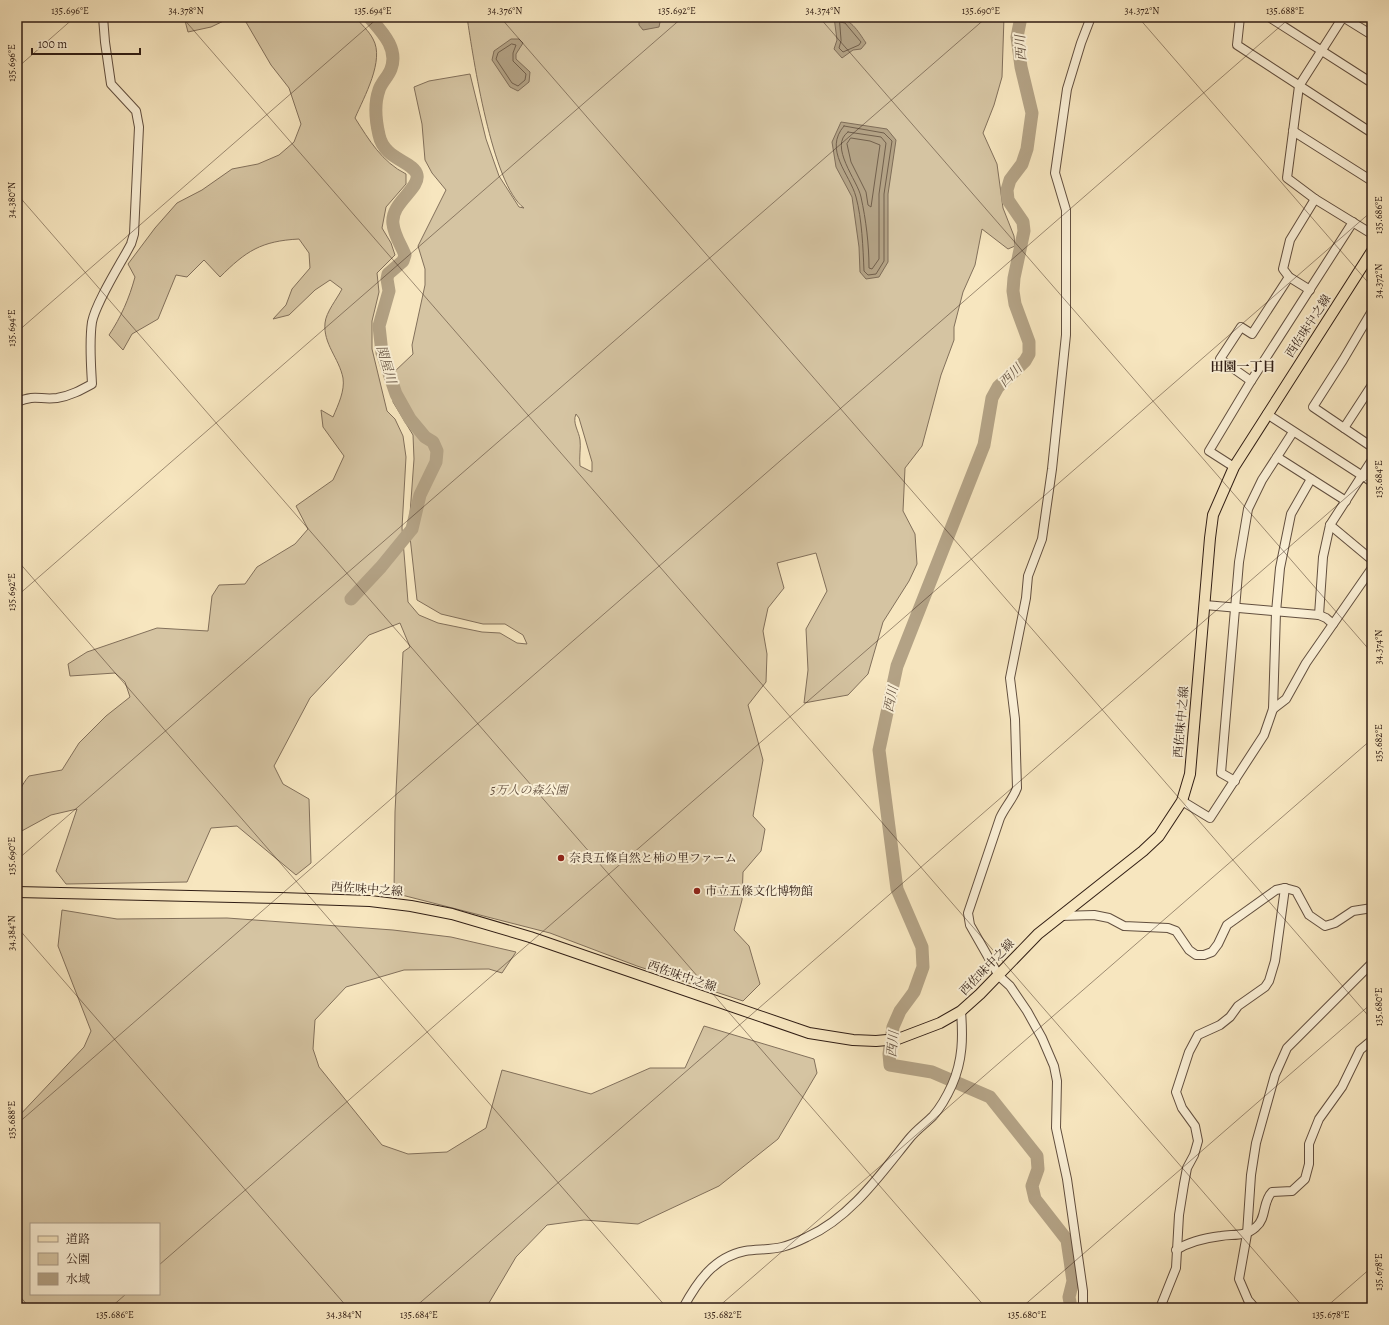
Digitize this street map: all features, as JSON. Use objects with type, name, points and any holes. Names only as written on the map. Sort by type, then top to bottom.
[{"type":"main road","name":"西佐味中之線","points":[[17,892],[370,901],[412,906],[452,914],[550,944],[809,1033],[853,1040],[876,1041],[898,1039],[940,1023],[961,1011],[999,976],[1020,952],[1060,916],[1143,851],[1159,836],[1182,801],[1190,774],[1213,516],[1234,467],[1372,251]]},
{"type":"street","points":[[17,402],[30,396],[56,398],[72,395],[92,384],[90,360],[92,321],[131,244],[134,234],[140,127],[136,111],[111,84],[104,42],[103,17]]},
{"type":"street","points":[[1083,1308],[1083,1291],[1068,1179],[1056,1128],[1057,1081],[1054,1066],[1042,1038],[1027,1011],[1010,986],[999,976],[970,925],[968,913],[1000,818],[1014,797],[1017,788],[1015,719],[1010,678],[1026,598],[1028,576],[1042,539],[1052,469],[1066,335],[1066,210],[1055,173],[1068,89],[1081,42],[1091,17]]},
{"type":"street","points":[[1240,17],[1237,45],[1372,133]]},
{"type":"street","points":[[1269,17],[1372,83]]},
{"type":"street","points":[[1372,35],[1343,17],[1299,86],[1287,178],[1315,199],[1372,234]]},
{"type":"street","points":[[1293,131],[1372,181]]},
{"type":"street","points":[[1310,290],[1289,277],[1283,269],[1290,240],[1315,199]]},
{"type":"street","points":[[1234,467],[1209,451],[1251,381],[1353,222]]},
{"type":"street","points":[[1251,381],[1220,359],[1241,327],[1252,334],[1289,277]]},
{"type":"street","points":[[1372,311],[1344,360],[1313,407],[1372,447]]},
{"type":"street","points":[[1344,428],[1372,385]]},
{"type":"street","points":[[1267,414],[1372,482]]},
{"type":"street","points":[[1235,781],[1221,773],[1239,562],[1248,509],[1262,480],[1294,432]]},
{"type":"street","points":[[1277,457],[1346,501]]},
{"type":"street","points":[[1319,615],[1323,556],[1330,525],[1372,460]]},
{"type":"street","points":[[1182,801],[1210,818],[1264,735],[1273,709],[1276,612],[1280,568],[1291,514],[1311,479]]},
{"type":"street","points":[[1330,525],[1372,560]]},
{"type":"street","points":[[1273,709],[1286,699],[1306,663],[1372,568]]},
{"type":"street","points":[[1205,605],[1319,615],[1326,618],[1333,624]]},
{"type":"street","points":[[1160,1308],[1176,1268],[1179,1215],[1187,1168],[1194,1155],[1198,1141],[1196,1126],[1182,1108],[1176,1092],[1189,1052],[1198,1035],[1220,1025],[1230,1017],[1238,1006],[1264,987],[1269,981],[1275,961],[1285,888]]},
{"type":"street","points":[[1060,916],[1094,915],[1109,918],[1124,926],[1168,928],[1176,931],[1189,950],[1196,955],[1204,955],[1212,952],[1218,944],[1227,925],[1276,890],[1285,888],[1296,891],[1309,915],[1325,926],[1335,923],[1353,911],[1372,908]]},
{"type":"street","points":[[1255,1308],[1248,1300],[1239,1279],[1247,1234],[1251,1175],[1256,1143],[1280,1060],[1287,1048],[1372,963]]},
{"type":"street","points":[[682,1308],[706,1272],[722,1260],[744,1251],[781,1247],[824,1229],[869,1188],[909,1138],[934,1115],[943,1103],[952,1085],[961,1060],[963,1038],[961,1011]]},
{"type":"street","points":[[1176,1250],[1188,1242],[1221,1235],[1247,1234],[1257,1226],[1264,1215],[1265,1203],[1272,1192],[1292,1191],[1305,1179],[1309,1164],[1309,1144],[1319,1119],[1342,1087],[1360,1050],[1372,1040]]},
{"type":"green space","points":[[184,17],[232,17],[211,27],[188,32]]},
{"type":"green space","name":"5万人の森公園","points":[[243,17],[355,17],[373,39],[377,57],[375,68],[368,89],[355,118],[383,157],[397,169],[406,174],[406,184],[386,207],[382,228],[391,243],[395,255],[377,273],[379,292],[372,321],[372,349],[387,411],[395,419],[403,436],[406,457],[402,528],[408,602],[419,615],[438,623],[482,632],[500,633],[517,643],[527,644],[523,635],[505,624],[483,624],[441,614],[417,600],[409,528],[414,459],[413,435],[393,402],[393,373],[413,354],[412,345],[425,285],[425,269],[418,246],[446,190],[432,173],[425,160],[422,124],[414,87],[429,81],[470,74],[486,139],[499,176],[519,207],[524,208],[513,195],[502,174],[493,148],[479,89],[467,17],[1004,17],[1002,77],[994,105],[983,133],[997,164],[1003,208],[1014,236],[1015,246],[1008,249],[982,229],[975,265],[963,292],[954,327],[954,340],[941,375],[922,446],[905,468],[903,511],[915,534],[917,564],[909,581],[883,622],[868,674],[848,695],[804,703],[808,670],[806,629],[827,591],[816,553],[777,563],[784,588],[768,608],[763,631],[767,654],[766,682],[748,705],[763,760],[753,816],[765,829],[761,851],[743,872],[742,900],[734,930],[749,946],[760,984],[743,1001],[637,966],[550,933],[394,893],[395,812],[403,652],[410,647],[400,623],[369,635],[310,698],[274,766],[283,784],[309,799],[311,863],[296,875],[237,826],[211,828],[187,882],[66,884],[56,871],[77,809],[51,815],[18,833],[17,832],[18,796],[20,789],[29,776],[62,770],[79,743],[106,716],[130,697],[125,682],[115,673],[70,676],[68,664],[87,652],[157,628],[208,631],[212,596],[219,585],[245,584],[257,567],[295,544],[308,529],[296,506],[333,480],[344,456],[323,427],[321,410],[333,417],[341,398],[343,388],[341,371],[326,338],[325,331],[327,314],[342,289],[330,280],[315,290],[289,315],[273,319],[286,305],[292,289],[310,268],[309,253],[299,239],[274,242],[255,249],[238,260],[220,277],[204,260],[187,277],[176,275],[158,319],[132,334],[123,350],[109,335],[124,308],[135,277],[128,264],[155,228],[177,203],[202,190],[232,169],[258,164],[279,155],[294,142],[301,124],[289,88],[271,65]],"holes":[[[576,414],[579,418],[592,462],[592,472],[580,466],[580,443],[575,424]]]},
{"type":"green space","points":[[62,910],[117,919],[227,918],[393,930],[451,937],[516,952],[502,973],[489,969],[404,970],[346,987],[315,1020],[313,1049],[319,1067],[382,1145],[408,1154],[447,1152],[486,1128],[502,1070],[591,1094],[650,1068],[685,1068],[704,1026],[814,1059],[817,1073],[778,1139],[719,1186],[638,1224],[584,1220],[547,1225],[516,1257],[486,1308],[17,1308],[17,1118],[84,1047],[91,1031],[58,946]]},
{"type":"water","points":[[639,17],[661,17],[659,27],[643,30],[639,25]]},
{"type":"water","points":[[834,17],[845,19],[857,30],[866,43],[861,49],[853,50],[842,58],[834,49],[837,40]]},
{"type":"water","points":[[511,39],[519,39],[523,43],[516,54],[516,59],[530,72],[529,82],[518,91],[510,87],[492,60],[494,51]]},
{"type":"water","points":[[841,122],[887,129],[896,140],[888,194],[888,262],[879,277],[866,279],[860,272],[859,247],[852,197],[836,167],[832,142]]},
{"type":"waterway","name":"関屋川","points":[[351,599],[381,567],[412,529],[420,495],[436,462],[437,451],[433,442],[425,437],[410,419],[396,394],[382,353],[379,326],[389,291],[387,279],[388,274],[403,261],[405,255],[395,232],[393,216],[400,203],[414,186],[417,180],[417,175],[415,170],[387,150],[379,135],[376,119],[377,95],[391,69],[393,54],[388,40],[369,17]]},
{"type":"waterway","name":"西川","points":[[1021,17],[1017,37],[1021,67],[1032,113],[1027,149],[1022,164],[1010,180],[1007,190],[1008,200],[1023,222],[1024,231],[1014,278],[1013,291],[1015,304],[1029,342],[1029,354],[1025,361],[998,387],[992,398],[984,445],[897,666],[879,750],[897,889],[922,947],[923,967],[914,992],[900,1011],[893,1027],[889,1054],[890,1065],[932,1072],[990,1097],[1037,1156],[1038,1169],[1032,1186],[1035,1199],[1067,1240],[1073,1281],[1069,1297],[1071,1308]]},
{"type":"place","name":"奈良五條自然と柿の里ファーム","points":[[561,858]]},
{"type":"place","name":"市立五條文化博物館","points":[[697,891]]},
{"type":"district","name":"田園一丁目","points":[[1243,366]]}]
